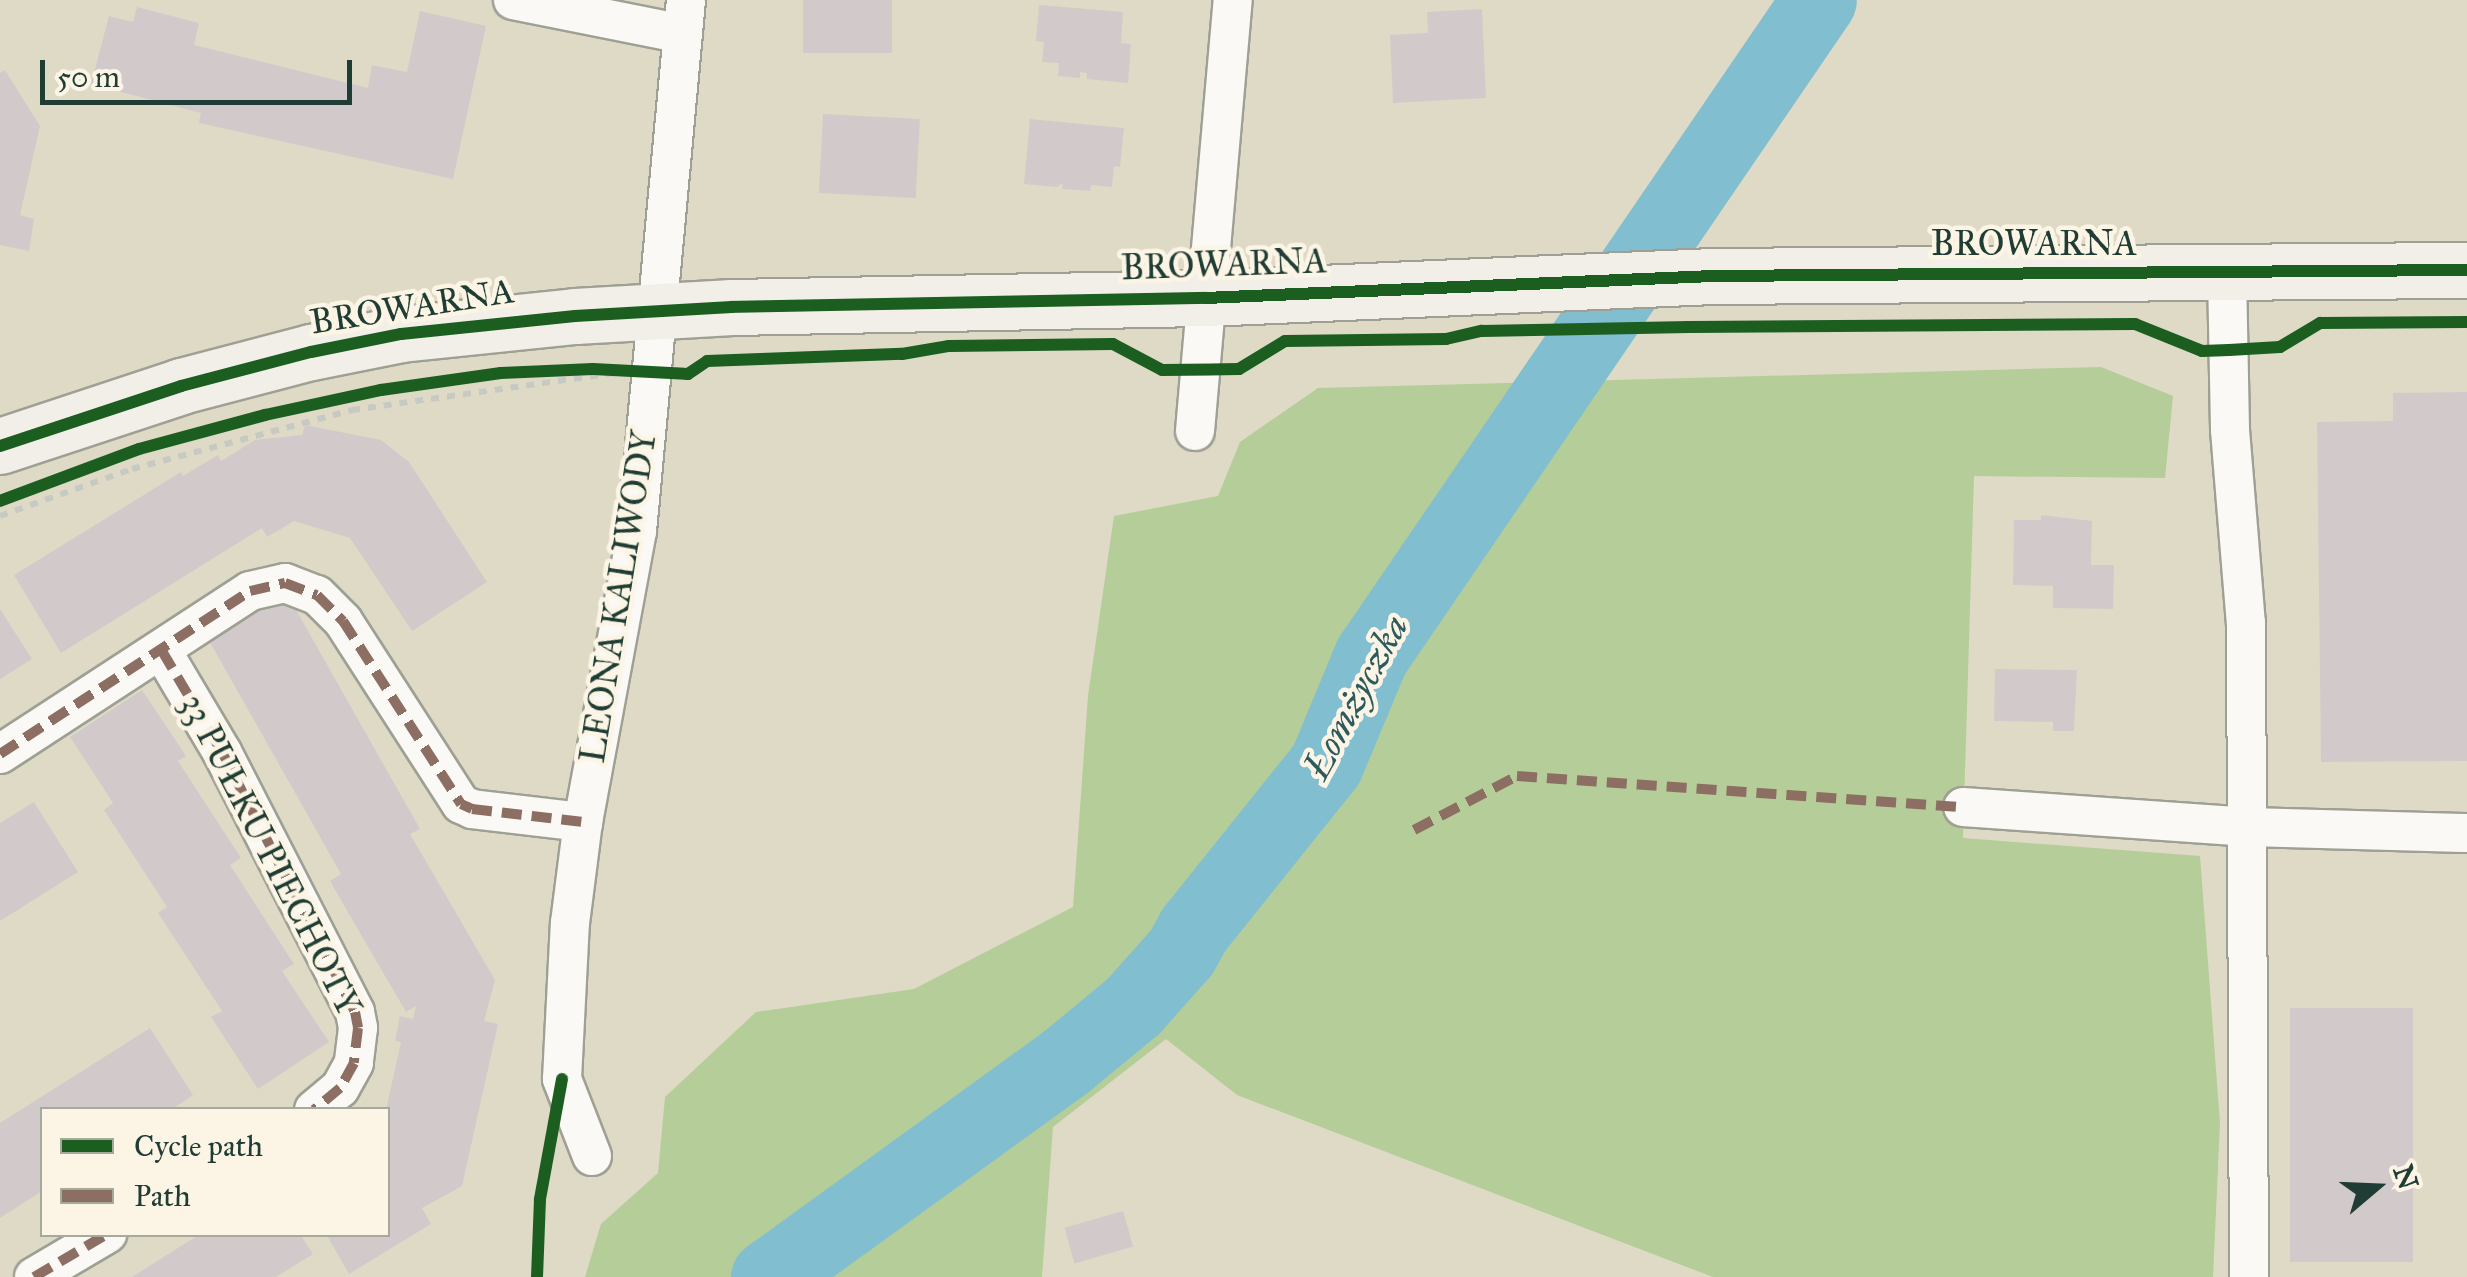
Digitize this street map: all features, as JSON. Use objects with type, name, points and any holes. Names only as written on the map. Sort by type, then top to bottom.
[{"type":"street","points":[[513,0],[684,17]]},
{"type":"street","points":[[1194,432],[1233,0]]},
{"type":"street","name":"LEONA KALIWODY","points":[[592,1156],[562,1079],[570,922],[583,822],[637,531],[684,17]]},
{"type":"street","name":"BROWARNA","points":[[0,446],[180,386],[329,348],[491,322],[660,311],[1205,298],[1712,276],[2467,270]]},
{"type":"street","points":[[2227,273],[2230,430],[2246,623],[2250,827],[2249,1277]]},
{"type":"street","points":[[0,754],[250,591],[285,583],[318,595],[343,621],[461,804],[472,810],[583,822]]},
{"type":"street","name":"33 PUŁKU PIECHOTY","points":[[162,650],[222,752],[355,1012],[358,1028],[354,1063],[340,1088],[318,1107]]},
{"type":"street","points":[[1963,806],[2250,827],[2467,833]]},
{"type":"street","points":[[34,1277],[102,1237]]},
{"type":"path","points":[[500,372],[621,372]]},
{"type":"path","points":[[0,516],[132,468],[352,410],[621,372]]},
{"type":"path","points":[[304,406],[381,390]]},
{"type":"path","points":[[0,501],[106,461]]},
{"type":"green space","points":[[2101,367],[2173,396],[2165,478],[1974,476],[1963,838],[2200,856],[2220,1123],[2213,1277],[1713,1277],[1237,1095],[1166,1039],[1053,1127],[1042,1277],[585,1277],[601,1224],[658,1173],[665,1097],[756,1012],[914,989],[1073,907],[1088,696],[1114,516],[1218,496],[1240,442],[1318,388]]},
{"type":"building","points":[[803,0],[892,0],[892,53],[803,53]]},
{"type":"building","points":[[1039,5],[1123,12],[1121,43],[1131,44],[1128,83],[1087,79],[1087,73],[1080,72],[1080,78],[1058,76],[1059,63],[1042,62],[1044,42],[1036,41]]},
{"type":"building","points":[[137,7],[199,23],[194,45],[368,88],[372,65],[407,72],[420,11],[486,26],[453,179],[199,123],[201,113],[91,84],[109,16],[133,22]]},
{"type":"building","points":[[1482,9],[1486,98],[1393,103],[1390,35],[1428,33],[1427,12]]},
{"type":"building","points":[[5,70],[40,126],[20,215],[34,219],[29,251],[0,245],[0,73]]},
{"type":"building","points":[[823,114],[920,119],[916,198],[819,193]]},
{"type":"building","points":[[1030,119],[1124,128],[1120,167],[1114,166],[1112,187],[1091,185],[1090,191],[1062,189],[1063,183],[1057,187],[1024,184]]},
{"type":"building","points":[[2467,392],[2467,761],[2321,762],[2317,422],[2393,421],[2393,393]]},
{"type":"building","points":[[305,425],[381,440],[409,462],[487,582],[412,631],[350,538],[294,521],[267,537],[262,528],[61,653],[14,575],[181,472],[183,476],[218,455],[221,461],[255,440],[302,435]]},
{"type":"building","points":[[2041,515],[2092,521],[2091,565],[2114,565],[2113,609],[2053,608],[2053,586],[2013,585],[2014,520],[2041,520]]},
{"type":"building","points":[[282,585],[420,829],[410,834],[495,980],[484,1021],[498,1024],[462,1186],[422,1208],[431,1224],[349,1274],[328,1237],[390,1237],[390,1107],[387,1107],[401,1042],[395,1041],[400,1016],[413,1019],[416,1006],[406,1012],[330,881],[341,874],[203,630]]},
{"type":"building","points":[[0,609],[32,659],[0,679]]},
{"type":"building","points":[[1995,669],[2077,670],[2074,731],[2053,731],[2053,722],[1994,721]]},
{"type":"building","points":[[142,690],[186,756],[178,761],[241,858],[230,865],[294,964],[282,971],[329,1042],[258,1089],[211,1017],[222,1011],[158,913],[167,907],[104,810],[113,803],[70,737]]},
{"type":"building","points":[[34,802],[78,872],[0,921],[0,823]]},
{"type":"building","points":[[2290,1008],[2413,1008],[2413,1262],[2290,1262]]},
{"type":"building","points":[[150,1028],[193,1095],[175,1107],[40,1107],[40,1192],[0,1218],[0,1123]]},
{"type":"building","points":[[1123,1211],[1133,1247],[1075,1263],[1064,1228]]},
{"type":"building","points":[[195,1237],[302,1237],[313,1254],[276,1277],[132,1277]]},
{"type":"waterway","name":"Łomżyczka","points":[[768,1277],[1065,1062],[1133,1006],[1181,952],[1193,930],[1326,764],[1371,656],[1819,0]]},
{"type":"marked path","points":[[0,754],[250,591],[285,583],[317,595],[343,621],[461,804],[472,809],[583,822]]},
{"type":"marked path","points":[[162,651],[222,752],[355,1012],[358,1028],[354,1063],[340,1088],[318,1107]]},
{"type":"marked path","points":[[1414,830],[1517,776],[1963,807]]},
{"type":"marked path","points":[[34,1277],[102,1237]]},
{"type":"cycle path","points":[[0,446],[181,386],[311,352],[401,334],[575,316],[732,307],[1205,298],[1712,276],[2467,270]]},
{"type":"cycle path","points":[[0,501],[139,449],[265,415],[381,390],[501,373],[593,369],[688,374],[707,361],[902,354],[949,346],[1113,344],[1162,370],[1239,369],[1285,341],[1446,339],[1482,331],[1689,327],[2135,324],[2202,351],[2280,347],[2320,323],[2467,322]]},
{"type":"cycle path","points":[[537,1277],[540,1199],[562,1079]]}]
